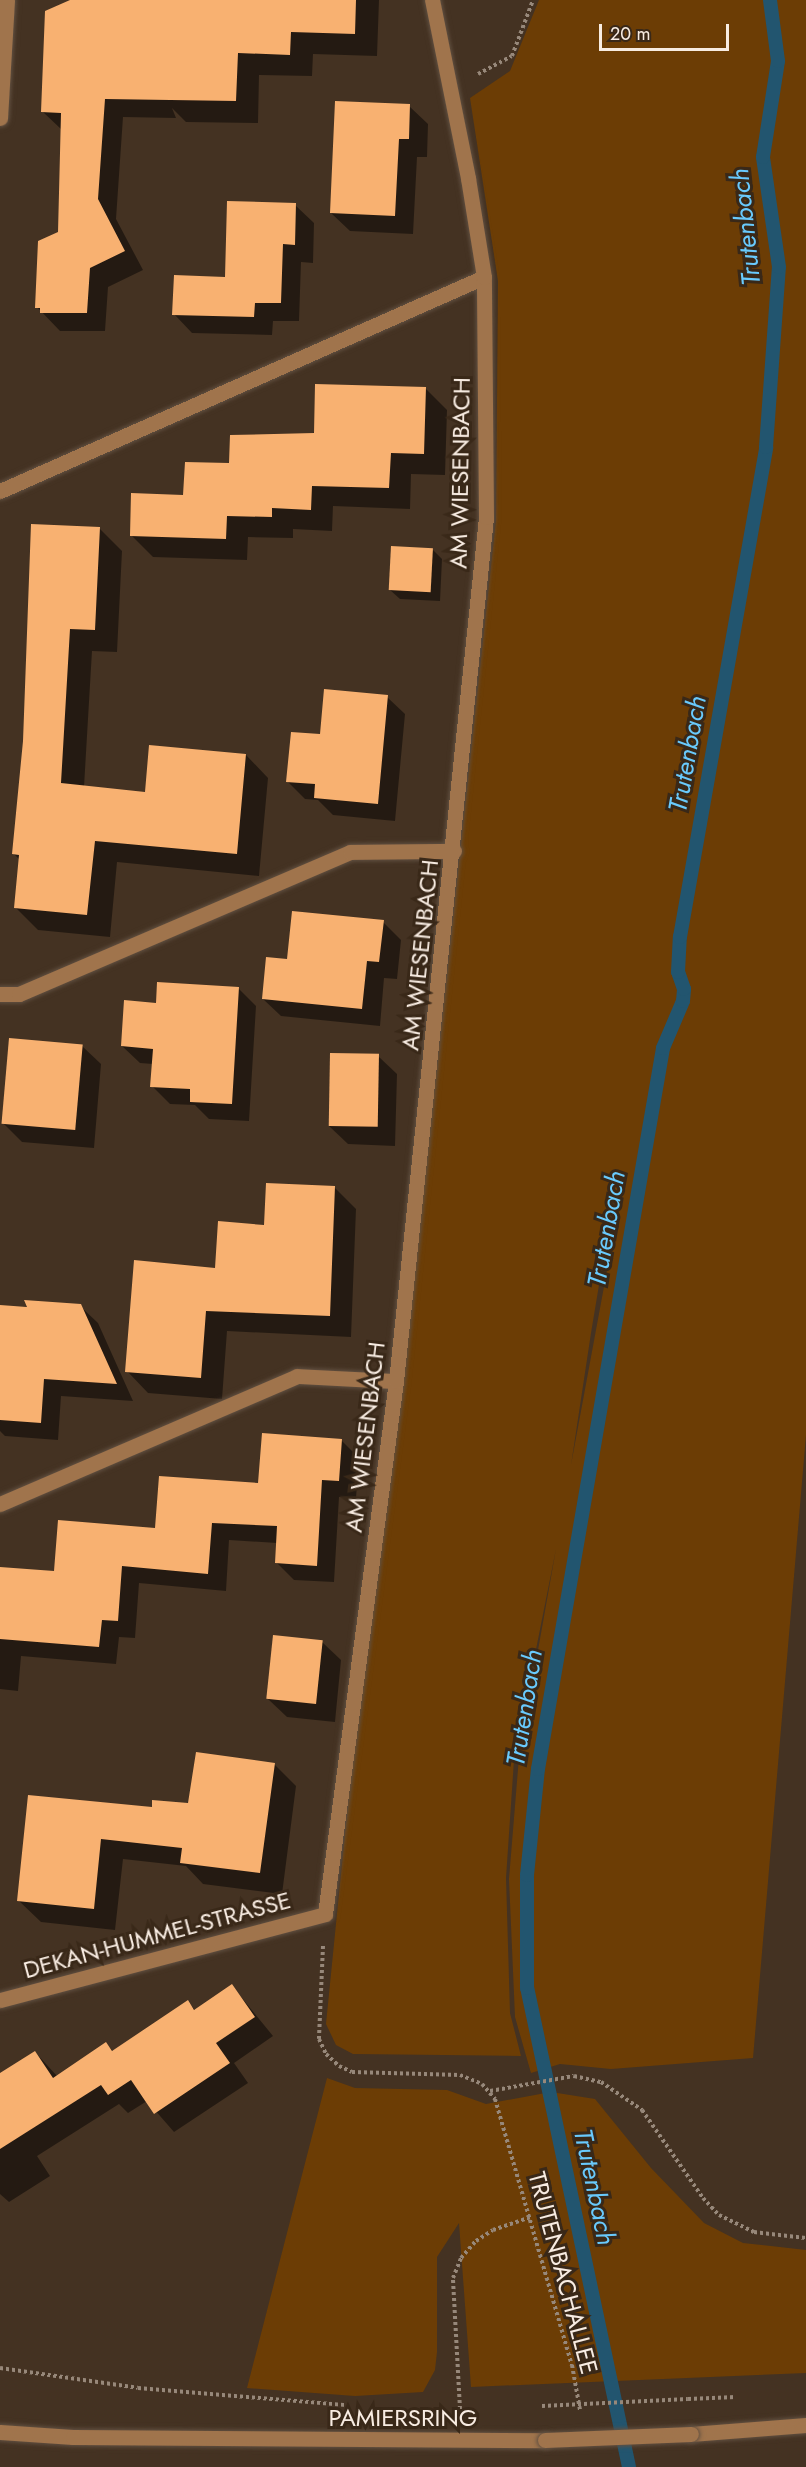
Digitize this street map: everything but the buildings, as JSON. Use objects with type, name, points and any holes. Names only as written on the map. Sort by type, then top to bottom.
[{"type":"street","points":[[0,118],[7,0]]},
{"type":"street","name":"AM WIESENBACH","points":[[325,1914],[396,1381],[454,851],[486,517],[484,277],[451,89],[432,0]]},
{"type":"street","points":[[0,491],[484,277]]},
{"type":"street","points":[[0,994],[19,993],[350,852],[454,851]]},
{"type":"street","points":[[0,1504],[297,1376],[396,1381]]},
{"type":"street","name":"DEKAN-HUMMEL-STRASSE","points":[[0,2000],[325,1914]]},
{"type":"street","name":"PAMIERSRING","points":[[0,2432],[73,2437],[545,2440],[691,2434],[806,2425]]},
{"type":"path","points":[[451,89],[512,56],[533,0]]},
{"type":"path","points":[[325,1914],[317,2021],[326,2054],[352,2072],[460,2075],[490,2091],[560,2077],[589,2078],[629,2098],[653,2124],[703,2198],[719,2215],[754,2232],[806,2238]]},
{"type":"path","name":"TRUTENBACHALLEE","points":[[490,2091],[530,2217],[572,2365],[582,2422]]},
{"type":"path","points":[[460,2409],[453,2278],[461,2258],[476,2241],[493,2230],[530,2217]]},
{"type":"path","points":[[0,2368],[138,2388],[352,2406]]},
{"type":"path","points":[[530,2407],[688,2399]]},
{"type":"path","points":[[449,2409],[471,2409]]},
{"type":"shaded area","points":[[539,0],[806,0],[806,1435],[753,2058],[611,2069],[560,2064],[531,2073],[515,2017],[509,1879],[519,1757],[556,1549],[514,1760],[506,1878],[510,2013],[521,2056],[353,2054],[336,2045],[326,2024],[352,1764],[405,1363],[496,520],[498,281],[470,98],[510,71]],"holes":[[[615,1189],[613,1238],[571,1465]]]},
{"type":"shaded area","points":[[327,2078],[355,2088],[447,2090],[486,2104],[551,2092],[595,2099],[651,2168],[704,2223],[743,2243],[806,2250],[806,2373],[471,2387],[459,2223],[437,2257],[437,2352],[435,2370],[423,2392],[355,2396],[247,2388]]},
{"type":"waterway","name":"Trutenbach","points":[[629,2467],[527,1988],[527,1875],[538,1769],[663,1048],[683,1001],[684,989],[678,972],[680,937],[766,447],[779,267],[763,157],[778,61],[770,0]]}]
